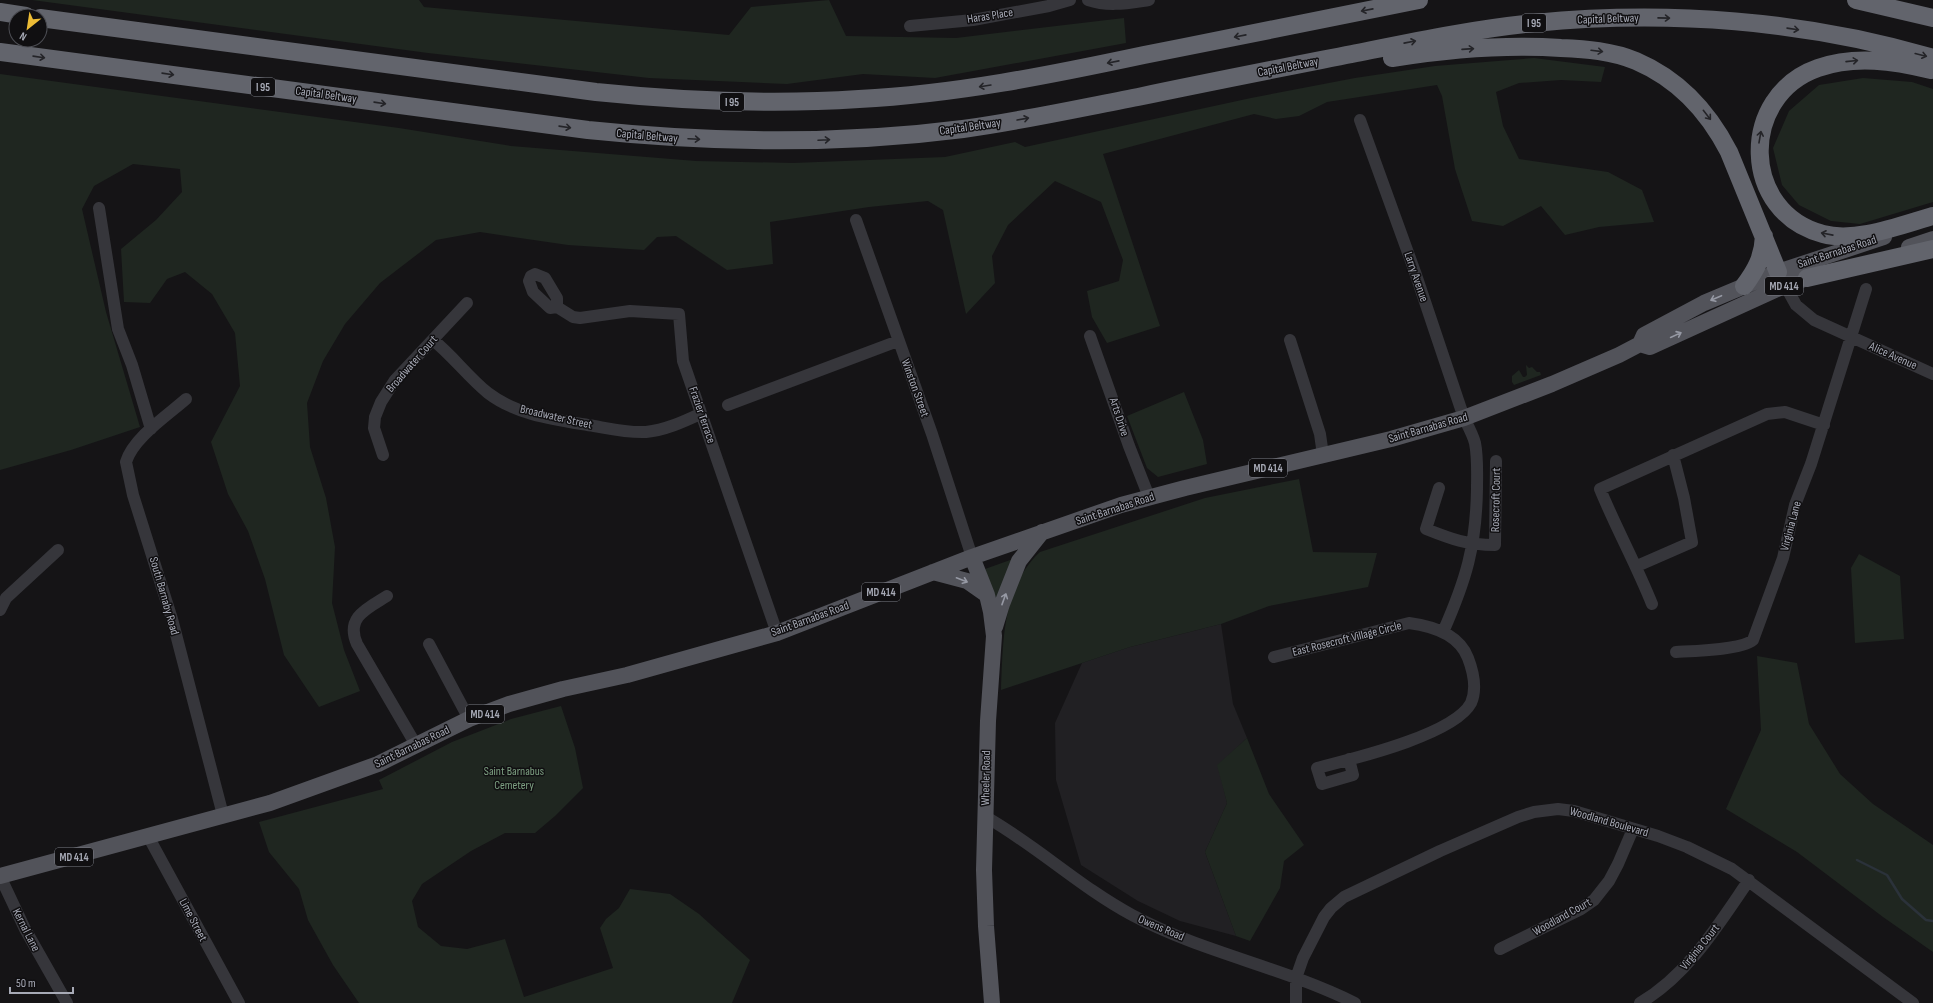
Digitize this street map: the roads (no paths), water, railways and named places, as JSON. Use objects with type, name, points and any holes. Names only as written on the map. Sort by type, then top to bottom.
[{"type":"highway","name":"I 95","points":[[48,19],[596,92],[660,98],[763,102],[860,99],[964,89],[1074,70],[1419,0]]},
{"type":"highway","points":[[1856,0],[1933,18]]},
{"type":"highway","name":"Capital Beltway","points":[[0,52],[588,130],[705,140],[813,141],[913,134],[1018,120],[1436,37],[1533,23],[1634,17],[1684,18],[1759,24],[1840,36],[1933,58]]},
{"type":"highway","points":[[1138,97],[1449,50],[1512,46],[1578,48],[1604,52],[1636,61],[1670,80],[1701,107],[1713,122],[1730,152],[1781,279]]},
{"type":"highway","points":[[1933,70],[1891,62],[1873,61],[1854,61],[1818,68],[1802,75],[1788,85],[1777,96],[1762,127],[1759,144],[1763,178],[1770,193],[1780,208],[1793,219],[1823,234],[1852,236],[1933,216]]},
{"type":"highway","points":[[1744,286],[1754,274],[1761,257],[1764,235]]},
{"type":"highway","points":[[1807,278],[1933,249]]},
{"type":"main road","name":"Saint Barnabas Road","points":[[0,876],[223,815],[270,804],[328,784],[378,764],[469,719],[510,704],[563,689],[627,675],[777,633],[817,619],[972,557],[1042,532],[1149,497],[1391,439],[1464,418],[1552,384],[1619,355],[1640,344],[1650,346],[1781,279],[1807,261],[1933,222]]},
{"type":"main road","name":"Saint Barnabas Road","points":[[1640,344],[1644,334],[1698,306],[1744,286],[1781,279],[1807,278],[1933,240]]},
{"type":"main road","points":[[994,636],[1002,604],[1019,561],[1042,532]]},
{"type":"main road","name":"Wheeler Road","points":[[972,557],[992,612],[994,636],[988,721],[984,870],[986,926],[992,1003]]},
{"type":"main road","points":[[933,572],[967,581],[987,595]]},
{"type":"street","name":"Haras Place","points":[[910,26],[973,20],[1049,6],[1070,0]]},
{"type":"street","points":[[1088,0],[1103,4],[1115,5],[1149,0]]},
{"type":"street","name":"Larry Avenue","points":[[1360,120],[1415,272],[1475,447],[1477,467],[1473,545],[1462,586],[1443,632]]},
{"type":"street","points":[[99,208],[118,329],[132,365],[151,429]]},
{"type":"street","name":"Winston Street","points":[[856,220],[930,430],[972,557]]},
{"type":"street","points":[[1781,279],[1796,305],[1805,313],[1852,338]]},
{"type":"street","name":"Virginia Lane","points":[[1676,652],[1717,649],[1742,644],[1753,640],[1783,558],[1795,505],[1824,426],[1866,289]]},
{"type":"street","name":"Broadwater Court","points":[[383,455],[374,428],[375,418],[381,402],[395,380],[467,303]]},
{"type":"street","name":"Frazier Terrace","points":[[557,307],[569,315],[580,318],[630,311],[679,314],[683,361],[700,414],[777,633]]},
{"type":"street","name":"Arts Drive","points":[[1090,336],[1129,446],[1149,497]]},
{"type":"street","name":"Alice Avenue","points":[[1852,338],[1933,374]]},
{"type":"street","name":"Broadwater Street","points":[[433,340],[488,393],[511,407],[525,412],[559,420],[634,432],[664,429],[700,414]]},
{"type":"street","points":[[1290,340],[1320,434],[1323,455]]},
{"type":"street","points":[[728,405],[898,341]]},
{"type":"street","name":"South Barnaby Road","points":[[186,399],[151,429],[131,452],[126,460],[126,467],[172,619],[223,815]]},
{"type":"street","points":[[1652,604],[1637,566],[1617,529],[1600,489],[1767,414],[1785,412],[1824,426]]},
{"type":"street","points":[[1637,566],[1692,542],[1684,498],[1673,456]]},
{"type":"street","name":"Rosecroft Court","points":[[1439,488],[1426,529],[1453,540],[1473,545],[1495,545],[1496,461]]},
{"type":"street","points":[[0,610],[3,598],[58,550]]},
{"type":"street","points":[[387,596],[359,615],[352,632],[357,644],[416,745]]},
{"type":"street","name":"East Rosecroft Village Circle","points":[[1274,657],[1409,623],[1429,627],[1443,632],[1458,642],[1469,660],[1474,685],[1472,701],[1467,708],[1447,724],[1374,753],[1317,768]]},
{"type":"street","points":[[430,644],[469,719]]},
{"type":"street","name":"Woodland Boulevard","points":[[1296,1003],[1296,978],[1303,958],[1324,917],[1336,904],[1361,888],[1518,817],[1558,809],[1574,811],[1688,847],[1732,869],[1749,880],[1913,1003]]},
{"type":"street","name":"Owens Road","points":[[986,817],[1024,840],[1100,896],[1132,915],[1168,932],[1296,978],[1355,1003]]},
{"type":"street","name":"Woodland Court","points":[[1500,949],[1581,909],[1594,900],[1615,870],[1633,829]]},
{"type":"street","name":"Lime Street","points":[[148,836],[239,1003]]},
{"type":"street","name":"Kernal Lane","points":[[0,876],[25,929],[67,1003]]},
{"type":"street","name":"Virginia Court","points":[[1640,1003],[1670,982],[1685,967],[1749,880]]},
{"type":"waterway","points":[[1857,860],[1887,875],[1902,899],[1926,920],[1933,921]]},
{"type":"park label","name":"Saint Barnabus Cemetery","points":[[514,778]]}]
